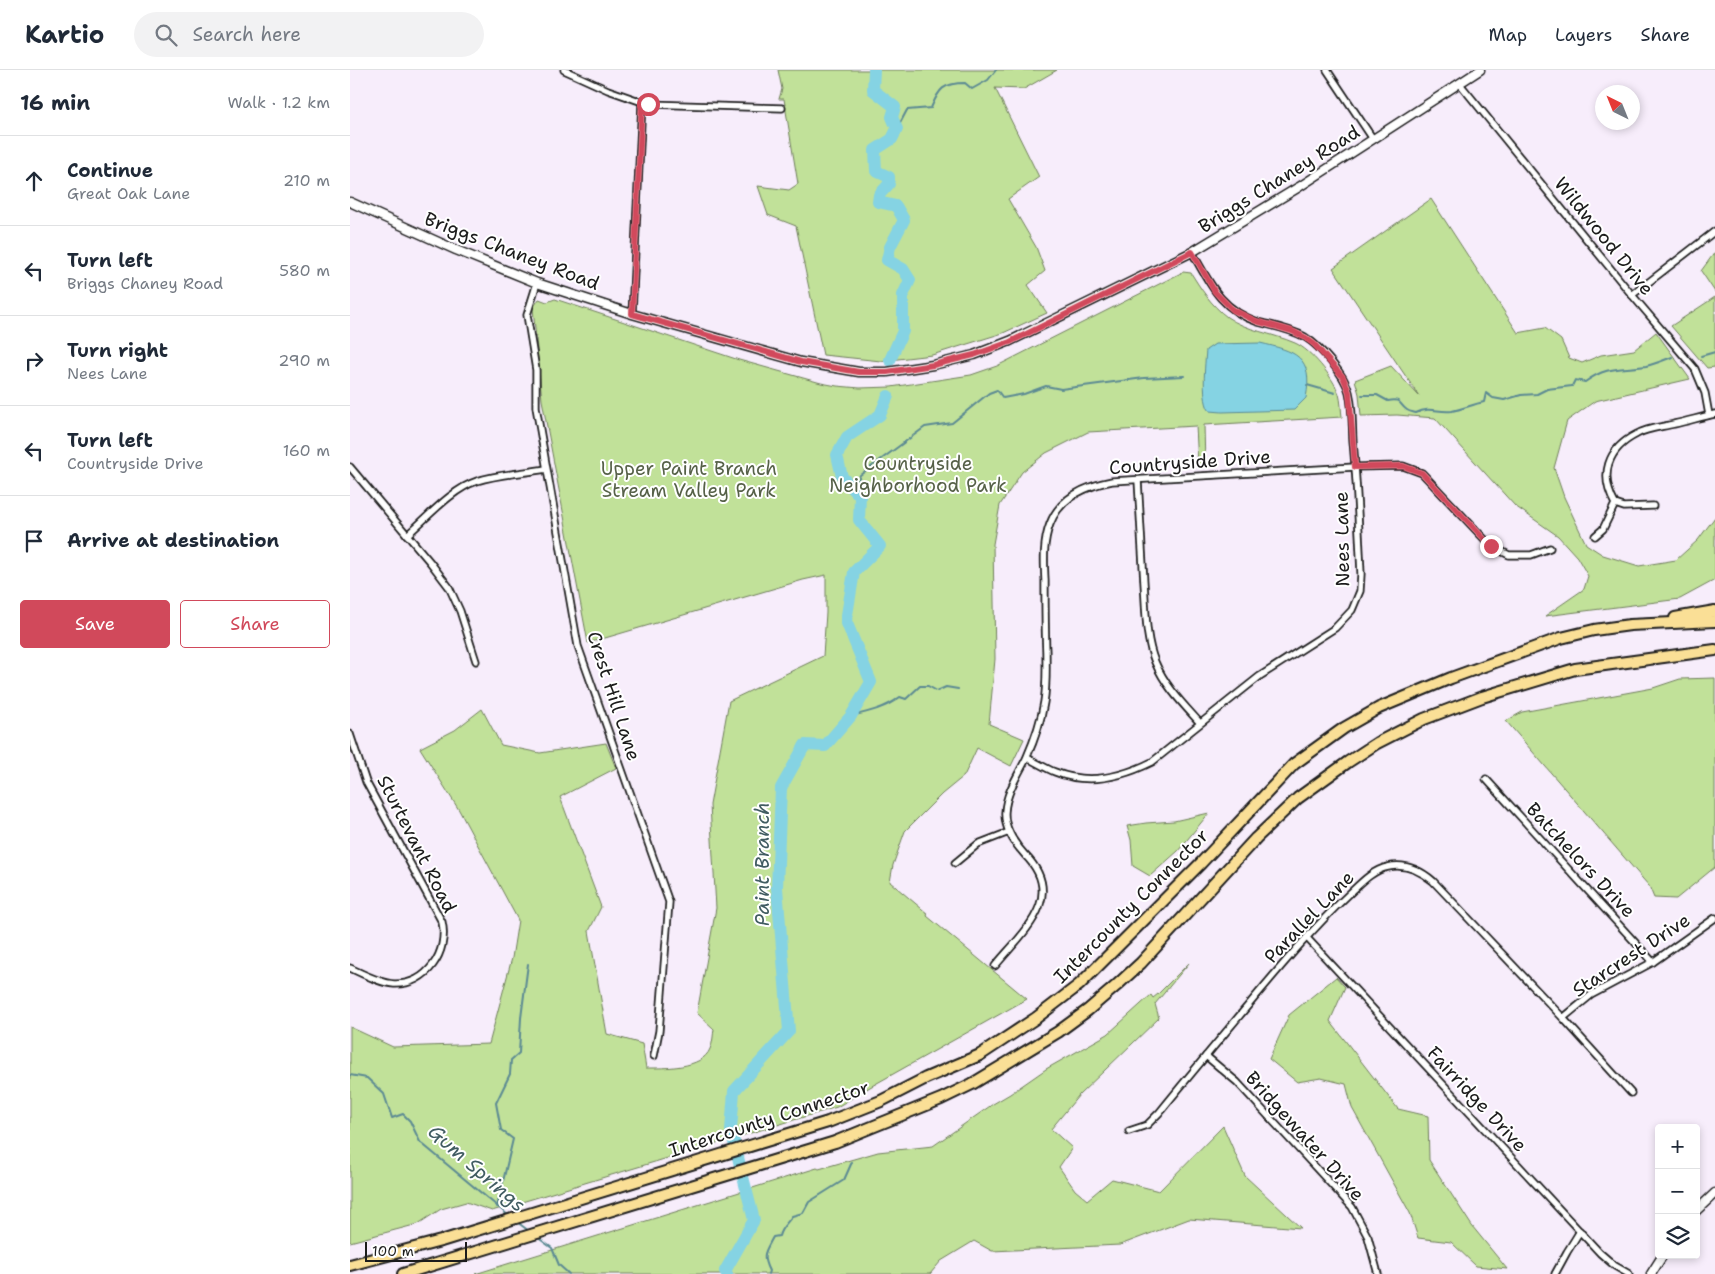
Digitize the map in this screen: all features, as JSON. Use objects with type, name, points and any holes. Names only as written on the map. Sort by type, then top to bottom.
[{"type":"highway","points":[[1630,625],[1715,611]]},
{"type":"highway","name":"Intercounty Connector","points":[[350,1265],[440,1241],[828,1122],[881,1101],[926,1078],[980,1055],[1036,1018],[1072,991],[1201,863],[1294,764],[1344,728],[1379,708],[1450,678],[1561,638],[1594,630],[1630,625],[1715,621]]},
{"type":"highway","name":"Intercounty Connector","points":[[403,1274],[835,1142],[941,1099],[972,1084],[1058,1032],[1109,992],[1141,963],[1256,838],[1298,798],[1348,762],[1390,736],[1424,718],[1482,697],[1575,669],[1715,650]]},
{"type":"main road","name":"Briggs Chaney Road","points":[[350,202],[456,250],[537,283],[632,314],[801,362],[859,372],[887,372],[950,361],[974,355],[1010,342],[1192,252],[1298,187],[1480,70]]},
{"type":"main road","points":[[1700,1207],[1714,1195]]},
{"type":"main road","points":[[1651,1274],[1661,1259]]},
{"type":"street","points":[[564,70],[608,90],[648,104],[782,108]]},
{"type":"street","points":[[1327,70],[1372,139]]},
{"type":"street","name":"Wildwood Drive","points":[[1460,84],[1632,295],[1695,369],[1712,415]]},
{"type":"street","points":[[632,314],[642,102]]},
{"type":"street","points":[[1632,295],[1715,231]]},
{"type":"street","name":"Nees Lane","points":[[1026,758],[1056,772],[1092,779],[1115,777],[1135,771],[1152,762],[1260,676],[1335,628],[1352,610],[1360,591],[1361,574],[1355,467],[1349,392],[1343,377],[1314,344],[1304,337],[1292,331],[1256,321],[1233,310],[1215,292],[1192,252]]},
{"type":"street","name":"Crest Hill Lane","points":[[537,283],[527,315],[536,370],[536,407],[578,646],[669,902],[659,1031],[654,1056]]},
{"type":"street","points":[[1653,506],[1624,507],[1614,504],[1606,481],[1608,465],[1614,452],[1622,443],[1638,433],[1712,415]]},
{"type":"street","name":"Countryside Drive","points":[[995,966],[1034,918],[1042,895],[1043,883],[1040,874],[1034,864],[1017,846],[1009,832],[1005,810],[1010,792],[1038,730],[1044,701],[1046,674],[1044,545],[1050,523],[1060,507],[1074,494],[1091,485],[1112,481],[1403,466],[1422,473],[1491,546],[1509,555],[1531,555],[1550,548]]},
{"type":"street","points":[[350,467],[449,587],[460,611],[476,661]]},
{"type":"street","points":[[407,535],[466,486],[488,478],[546,469]]},
{"type":"street","points":[[1138,480],[1149,643],[1155,662],[1164,680],[1200,724]]},
{"type":"street","points":[[1595,536],[1602,529],[1614,504]]},
{"type":"street","name":"Sturtevant Road","points":[[350,734],[366,782],[442,922],[444,932],[440,956],[432,968],[416,979],[406,983],[394,984],[350,968]]},
{"type":"street","name":"Batchelors Drive","points":[[1486,778],[1654,962]]},
{"type":"street","points":[[955,863],[978,844],[1009,832]]},
{"type":"street","name":"Parallel Lane","points":[[1129,1131],[1147,1125],[1286,960],[1328,914],[1369,876],[1387,867],[1411,867],[1423,873],[1432,881],[1563,1018],[1630,1093]]},
{"type":"street","name":"Starcrest Drive","points":[[1563,1018],[1591,995],[1654,962],[1715,918]]},
{"type":"street","name":"Fairridge Drive","points":[[1307,938],[1580,1232],[1615,1266],[1630,1274]]},
{"type":"street","name":"Bridgewater Drive","points":[[1206,1056],[1237,1082],[1352,1207],[1368,1238],[1378,1274]]},
{"type":"street","points":[[1555,1274],[1580,1232]]},
{"type":"green space","points":[[778,70],[1057,70],[1024,89],[995,88],[1039,177],[1008,199],[1036,247],[1045,271],[1028,285],[1047,313],[1003,333],[932,355],[881,361],[823,355],[796,226],[768,215],[758,186],[789,190],[798,184],[784,99],[779,99],[782,89]]},
{"type":"green space","points":[[1431,199],[1518,333],[1545,328],[1561,340],[1569,358],[1582,363],[1601,355],[1634,350],[1656,332],[1690,379],[1595,401],[1567,421],[1554,468],[1564,497],[1586,544],[1603,555],[1639,566],[1676,560],[1698,540],[1715,517],[1715,580],[1680,599],[1545,616],[1584,589],[1588,576],[1577,557],[1558,536],[1515,506],[1435,418],[1397,415],[1361,416],[1359,394],[1355,380],[1391,366],[1419,396],[1333,268]]},
{"type":"green space","points":[[1715,252],[1715,292],[1701,271]]},
{"type":"green space","points":[[1183,272],[1191,273],[1211,302],[1227,317],[1243,326],[1295,343],[1308,352],[1321,365],[1336,387],[1340,397],[1342,417],[1204,425],[1205,466],[1198,466],[1196,426],[1088,432],[1046,453],[1022,472],[1000,505],[993,544],[995,659],[989,724],[1024,739],[1011,766],[977,748],[964,776],[942,794],[905,831],[893,865],[890,882],[928,914],[927,916],[1027,999],[837,1107],[492,1211],[466,1202],[441,1209],[418,1224],[350,1242],[350,1027],[393,1047],[489,1044],[512,958],[518,920],[459,810],[420,748],[455,730],[482,709],[501,745],[540,753],[606,743],[616,768],[560,797],[601,907],[589,931],[607,1034],[642,1044],[646,1068],[691,1064],[706,1056],[713,1039],[714,1029],[697,1013],[716,908],[710,805],[729,701],[823,656],[826,575],[803,580],[588,643],[542,400],[533,308],[539,299],[547,302],[555,299],[739,360],[821,383],[860,388],[891,387],[971,375],[997,366]]},
{"type":"green space","points":[[1715,297],[1715,367],[1707,368],[1671,326]]},
{"type":"green space","points":[[1715,678],[1715,867],[1676,899],[1654,898],[1649,886],[1506,721],[1522,712],[1653,688],[1680,679]]},
{"type":"green space","points":[[1209,813],[1178,851],[1150,876],[1133,866],[1131,840],[1127,826],[1174,821]]},
{"type":"green space","points":[[1189,963],[1155,1004],[1159,1018],[1079,1095],[1051,1129],[1072,1148],[1059,1167],[1075,1190],[1087,1200],[1112,1179],[1159,1191],[1223,1126],[1245,1176],[1301,1228],[1189,1219],[1120,1245],[992,1251],[974,1241],[941,1261],[930,1274],[475,1274],[817,1168],[878,1152],[933,1146],[1046,1069],[1108,1034],[1151,995],[1153,998],[1158,994]]},
{"type":"green space","points":[[1336,977],[1345,987],[1330,1021],[1398,1109],[1428,1116],[1429,1160],[1472,1226],[1507,1269],[1476,1266],[1451,1242],[1418,1238],[1410,1213],[1352,1108],[1346,1084],[1321,1078],[1297,1082],[1269,1059],[1289,1015]]},
{"type":"water","points":[[1260,343],[1283,349],[1299,358],[1304,364],[1307,373],[1306,398],[1294,410],[1210,411],[1205,400],[1204,373],[1206,350],[1215,344]]},
{"type":"waterway","name":"Paint Branch","points":[[874,70],[873,90],[895,107],[892,117],[897,129],[892,139],[875,150],[876,171],[889,177],[889,184],[879,195],[878,202],[896,206],[904,220],[890,247],[887,260],[903,269],[910,280],[903,295],[903,331],[890,360]]},
{"type":"waterway","points":[[897,129],[907,110],[931,108],[943,88],[952,84],[965,83],[972,89],[988,80],[996,70]]},
{"type":"waterway","points":[[1701,356],[1715,352]]},
{"type":"waterway","points":[[1362,395],[1377,395],[1388,401],[1398,401],[1410,412],[1416,413],[1426,410],[1452,411],[1484,402],[1486,393],[1493,398],[1504,400],[1521,395],[1537,394],[1547,389],[1572,386],[1575,380],[1585,382],[1601,373],[1614,369],[1646,366],[1672,357]]},
{"type":"waterway","points":[[854,490],[860,475],[925,427],[952,423],[989,393],[997,390],[1003,398],[1024,394],[1046,386],[1061,389],[1144,378],[1184,376]]},
{"type":"waterway","points":[[1307,385],[1335,393]]},
{"type":"waterway","name":"Paint Branch","points":[[727,1274],[725,1271],[754,1220],[731,1130],[734,1091],[789,1031],[777,888],[781,788],[805,745],[825,746],[851,716],[871,682],[846,621],[854,572],[880,546],[859,520],[860,496],[842,477],[837,455],[847,437],[880,415],[888,396]]},
{"type":"waterway","points":[[851,716],[883,707],[900,697],[906,699],[920,686],[928,686],[937,691],[946,687],[958,689]]},
{"type":"waterway","points":[[497,1207],[513,1139],[501,1130],[496,1103],[510,1074],[511,1060],[519,1053],[521,1018],[528,964]]},
{"type":"waterway","name":"Gum Springs","points":[[350,1075],[367,1078],[384,1094],[392,1118],[403,1114],[410,1121],[420,1142],[509,1216]]},
{"type":"waterway","points":[[768,1274],[765,1254],[773,1237],[779,1236],[792,1216],[803,1213],[809,1202],[844,1180],[852,1162]]},
{"type":"waterway","name":"Gum Springs","points":[[517,1222],[529,1231]]},
{"type":"waterway","name":"Gum Springs","points":[[537,1237],[552,1248],[559,1265],[569,1274]]},
{"type":"route","points":[[648,104],[642,102],[632,314],[801,362],[859,372],[887,372],[933,365],[974,355],[1010,342],[1192,252],[1215,292],[1233,310],[1256,321],[1292,331],[1304,337],[1314,344],[1343,377],[1349,392],[1355,467],[1403,466],[1422,473],[1491,546]]},
{"type":"park label","name":"Countryside Neighborhood Park","points":[[918,474]]},
{"type":"park label","name":"Upper Paint Branch Stream Valley Park","points":[[689,479]]}]
